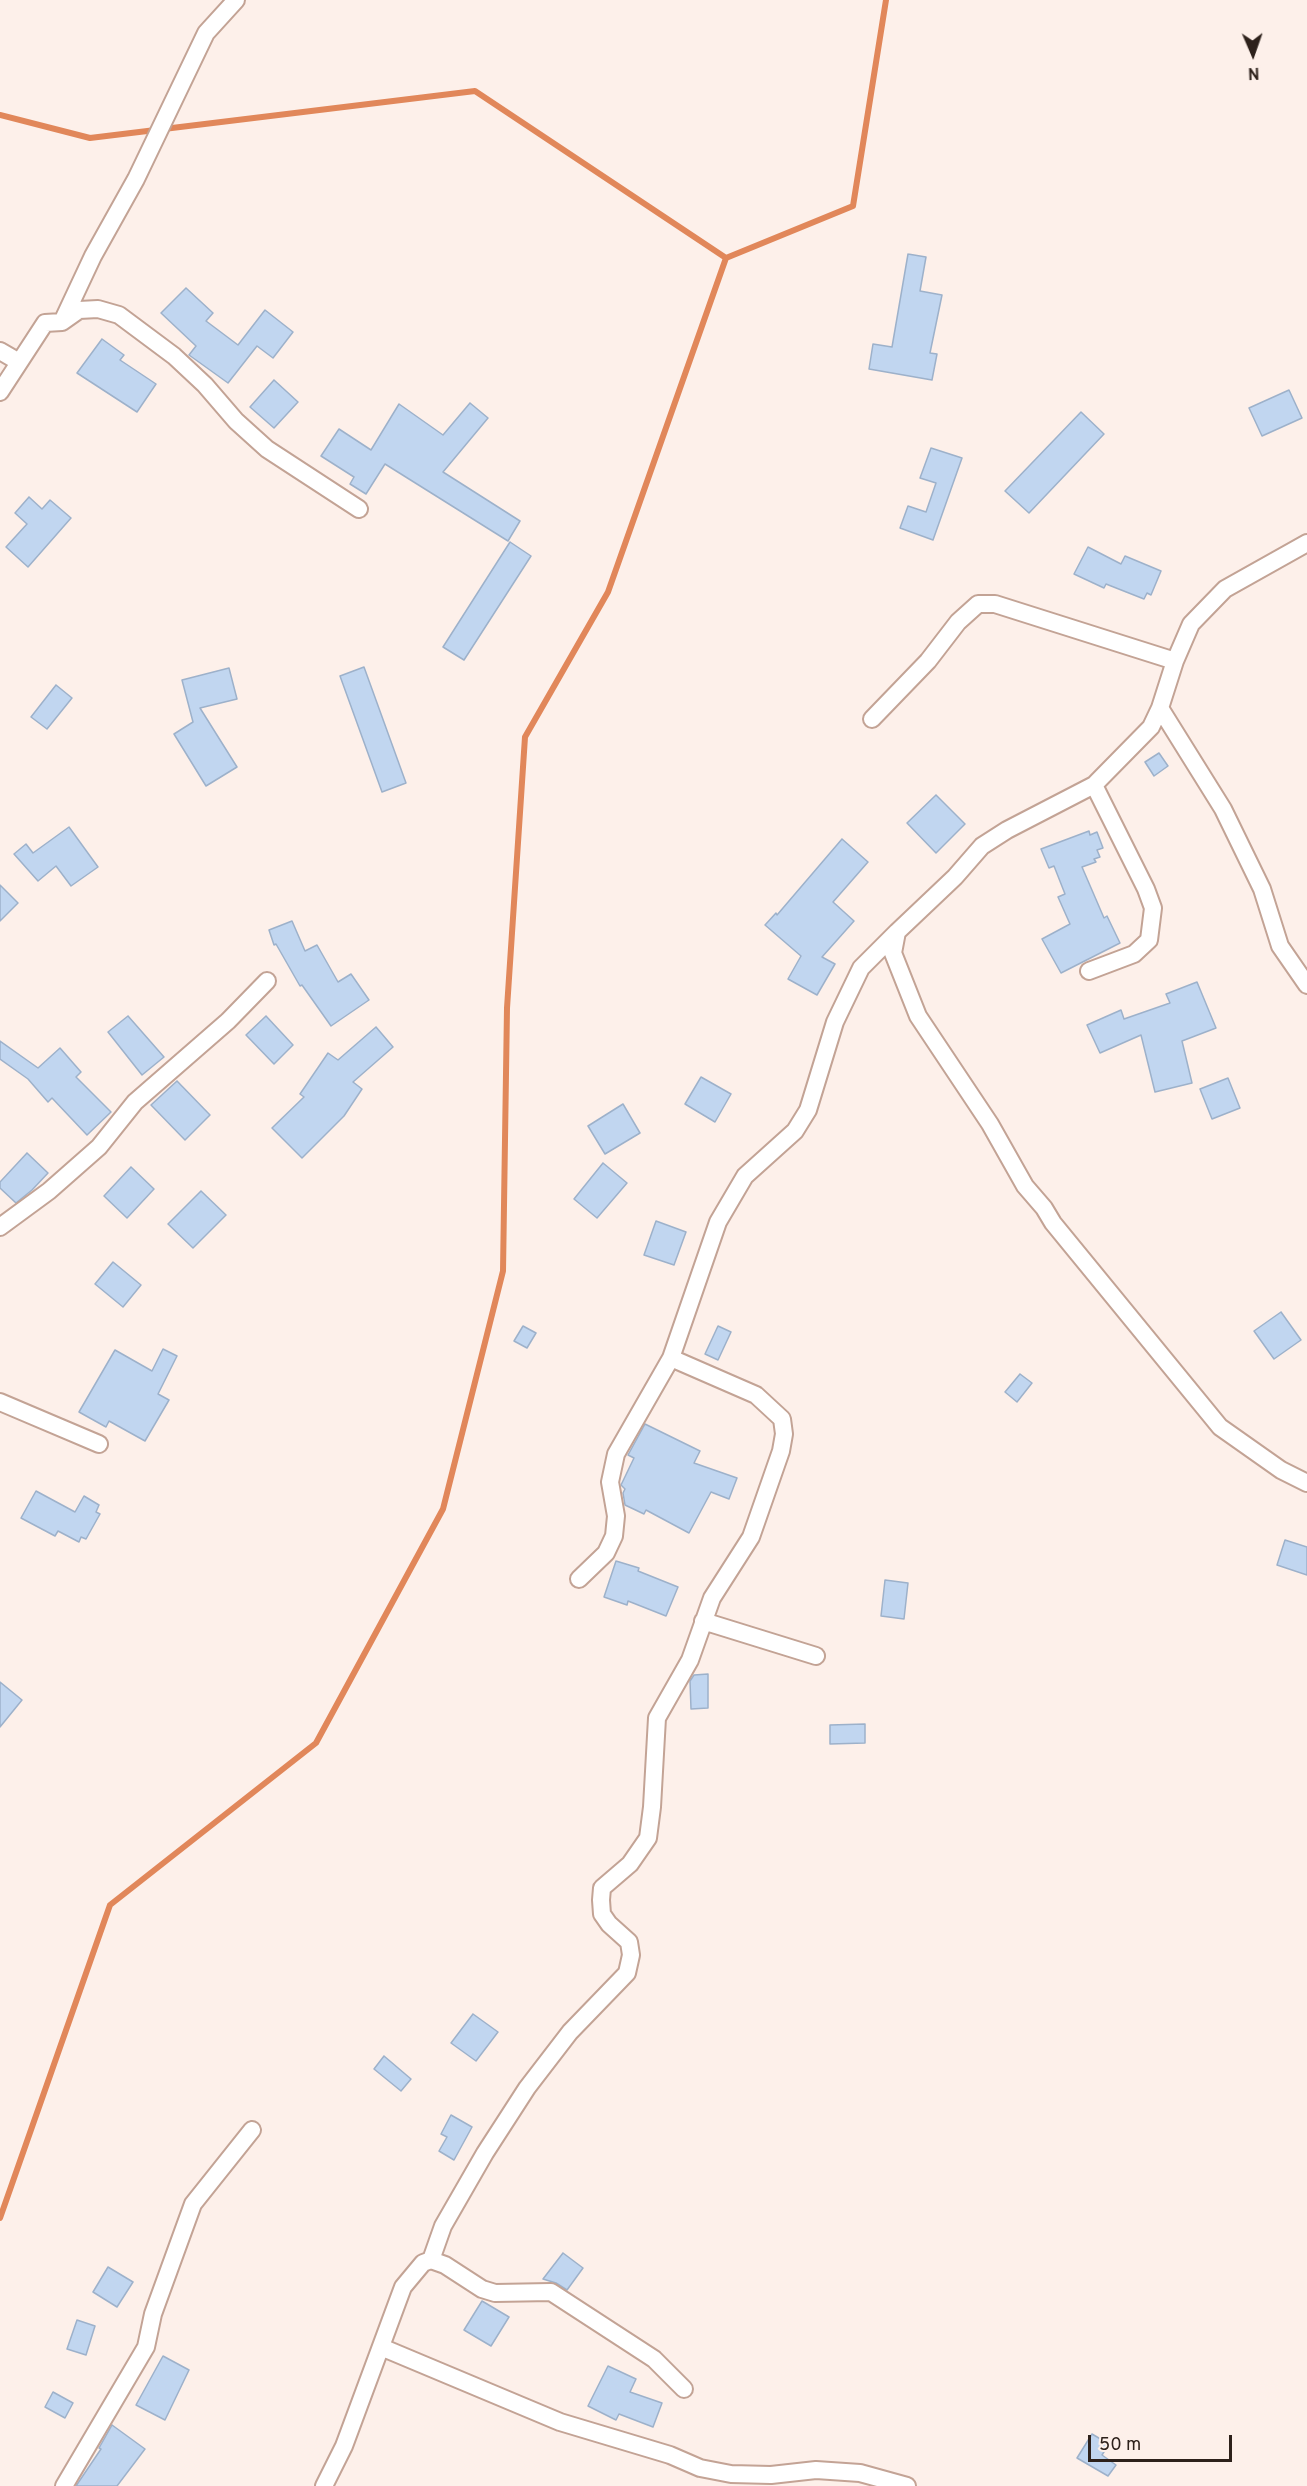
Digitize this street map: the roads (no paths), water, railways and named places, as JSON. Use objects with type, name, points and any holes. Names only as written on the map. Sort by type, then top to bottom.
[{"type":"street","points":[[62,322],[93,256],[136,179],[206,33],[236,0]]},
{"type":"street","points":[[0,392],[45,323],[62,322],[79,310],[98,309],[119,315],[174,356],[205,385],[236,421],[267,449],[359,509]]},
{"type":"street","points":[[0,351],[19,362]]},
{"type":"street","points":[[579,1579],[606,1553],[614,1536],[616,1516],[610,1482],[616,1454],[671,1358],[718,1222],[745,1176],[795,1131],[808,1110],[835,1022],[861,968],[955,877],[982,846],[1094,785],[1151,727],[1191,624],[1225,590],[1307,543]]},
{"type":"street","points":[[872,718],[928,661],[958,622],[978,604],[995,604],[1175,661]]},
{"type":"street","points":[[1160,708],[1223,809],[1262,889],[1280,946],[1307,985]]},
{"type":"street","points":[[1089,971],[1134,954],[1149,940],[1153,908],[1146,889],[1094,785]]},
{"type":"street","points":[[897,932],[893,953],[918,1016],[990,1124],[1025,1186],[1220,1427],[1281,1470],[1307,1483]]},
{"type":"street","points":[[0,1227],[50,1191],[99,1147],[135,1102],[220,1028],[267,981]]},
{"type":"street","points":[[430,2260],[443,2226],[485,2153],[527,2088],[570,2032],[627,1973],[631,1955],[629,1942],[609,1924],[602,1914],[602,1888],[630,1864],[648,1838],[657,1718],[690,1660],[712,1598],[751,1537],[781,1451],[784,1434],[782,1419],[756,1395],[671,1358]]},
{"type":"street","points":[[0,1402],[99,1444]]},
{"type":"street","points":[[703,1621],[816,1656]]},
{"type":"street","points":[[64,2486],[146,2347],[153,2314],[193,2204],[252,2130]]},
{"type":"street","points":[[324,2486],[344,2446],[403,2287],[423,2263],[430,2260],[445,2265],[482,2289],[495,2293],[551,2292],[654,2359],[684,2389]]},
{"type":"street","points":[[381,2347],[560,2422],[670,2455],[700,2468],[731,2474],[771,2475],[816,2470],[860,2473],[907,2486]]},
{"type":"waterway","points":[[0,2218],[110,1905],[316,1743],[443,1509],[503,1271],[507,1008],[525,737],[608,592],[726,258],[853,206],[886,0]]},
{"type":"waterway","points":[[0,115],[90,138],[475,91],[726,258]]}]
